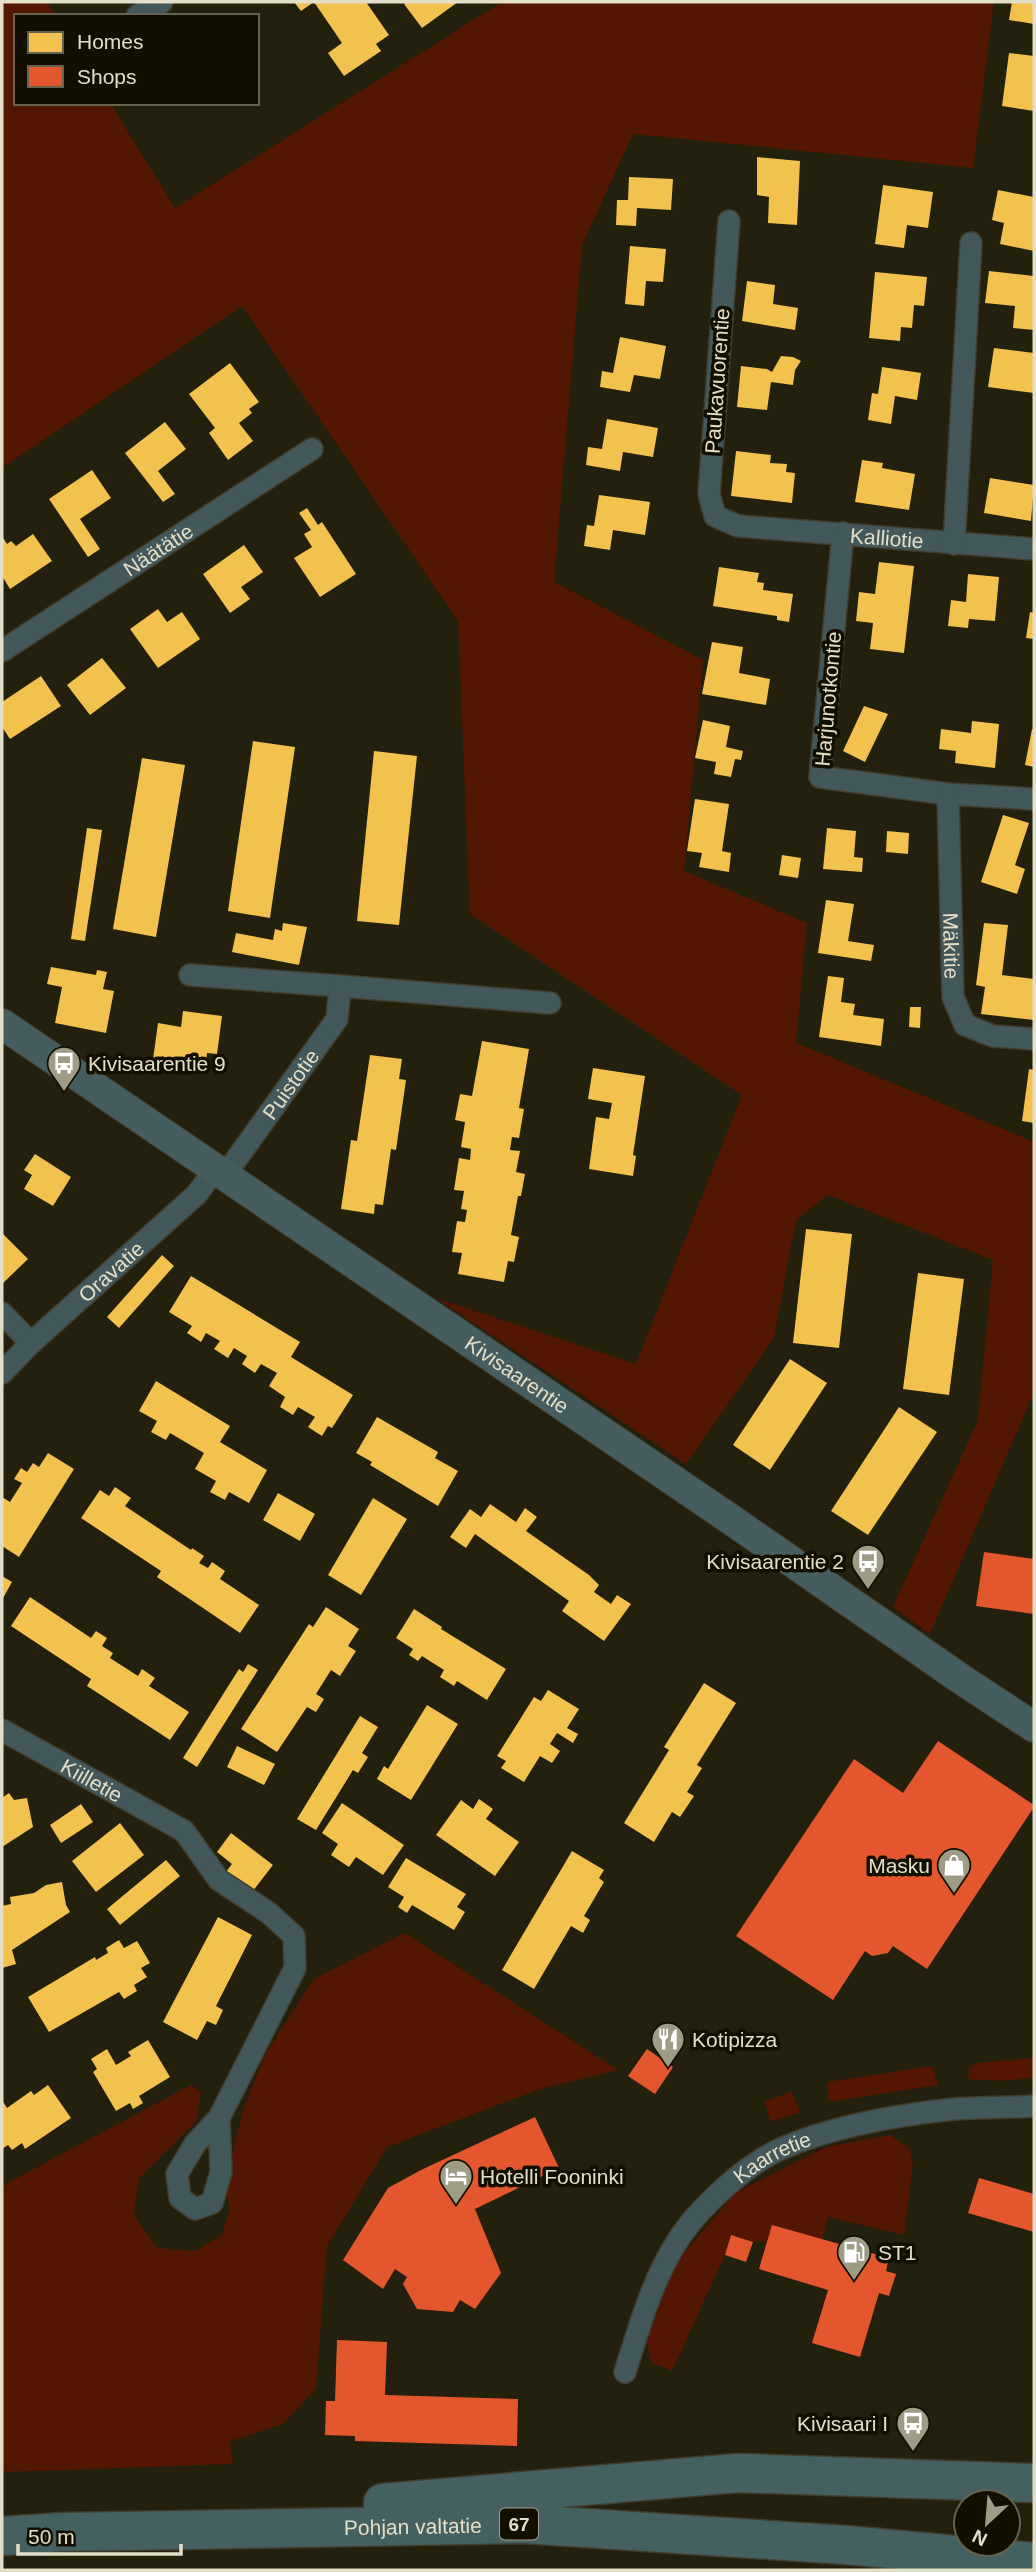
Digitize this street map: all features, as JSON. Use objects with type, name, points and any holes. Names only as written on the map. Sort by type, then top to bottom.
[{"type":"highway","points":[[64,2532],[252,2512],[738,2473],[1034,2483]]},
{"type":"highway","name":"Pohjan valtatie","points":[[2,2536],[64,2532],[524,2524],[846,2545],[1034,2561]]},
{"type":"street","points":[[141,14],[162,2]]},
{"type":"street","name":"Paukavuorentie","points":[[729,221],[709,494],[715,516],[738,526]]},
{"type":"street","points":[[954,544],[971,243]]},
{"type":"street","name":"Näätätie","points":[[2,651],[312,449]]},
{"type":"street","name":"Kalliotie","points":[[738,526],[1034,549]]},
{"type":"street","name":"Harjunotkontie","points":[[843,533],[820,777],[948,794],[1034,799]]},
{"type":"street","name":"Mäkitie","points":[[948,794],[953,997],[965,1025],[993,1036],[1034,1039]]},
{"type":"street","points":[[190,975],[550,1003]]},
{"type":"street","name":"Puistotie","points":[[220,1172],[337,1019],[340,986]]},
{"type":"street","name":"Kivisaarentie","points":[[2,1024],[961,1679],[1034,1726]]},
{"type":"street","name":"Oravatie","points":[[2,1373],[31,1343],[220,1172]]},
{"type":"street","points":[[2,1313],[31,1343]]},
{"type":"street","name":"Kiilletie","points":[[2,1730],[184,1831],[219,1880],[269,1913],[294,1936],[295,1968],[219,2118]]},
{"type":"street","name":"Kaarretie","points":[[625,2372],[647,2302],[683,2233],[708,2204],[771,2154],[825,2132],[897,2117],[956,2109],[1034,2106]]},
{"type":"shaded area","points":[[2,2],[47,2],[55,14],[14,14],[14,105],[111,105],[175,208],[502,2],[994,2],[973,168],[633,134],[582,245],[554,582],[703,660],[684,871],[807,923],[796,1043],[1034,1142],[1034,1392],[930,1634],[893,1607],[978,1420],[993,1260],[828,1195],[796,1220],[774,1338],[686,1464],[436,1298],[636,1364],[742,1095],[470,914],[458,621],[242,306],[2,468]]},
{"type":"shaded area","points":[[405,1933],[618,2070],[540,2089],[387,2147],[327,2246],[316,2388],[283,2424],[230,2441],[233,2464],[2,2472],[2,2186],[191,2085],[201,2092],[196,2121],[139,2178],[134,2215],[157,2248],[195,2251],[221,2236],[230,2209],[225,2187],[242,2113],[266,2053],[314,1979]]},
{"type":"shaded area","points":[[1034,2058],[1034,2078],[998,2081],[968,2079],[969,2069],[976,2063]]},
{"type":"shaded area","points":[[932,2066],[938,2085],[829,2102],[827,2082]]},
{"type":"shaded area","points":[[792,2091],[800,2112],[771,2122],[764,2102]]},
{"type":"shaded area","points":[[890,2135],[909,2148],[913,2163],[904,2235],[828,2217],[822,2240],[753,2242],[731,2235],[725,2255],[672,2371],[651,2362],[647,2342],[672,2268],[735,2193],[826,2147]]},
{"type":"building: Homes","points":[[294,2],[314,2],[301,11]]},
{"type":"building: Homes","points":[[314,2],[366,2],[389,35],[376,44],[381,51],[344,76],[328,53],[342,43]]},
{"type":"building: Homes","points":[[458,2],[422,28],[404,4]]},
{"type":"building: Homes","points":[[1012,2],[1034,2],[1034,24],[1009,20]]},
{"type":"building: Homes","points":[[1009,53],[1034,56],[1034,111],[1002,106]]},
{"type":"building: Homes","points":[[757,157],[800,161],[797,225],[768,223],[769,197],[757,195]]},
{"type":"building: Homes","points":[[629,177],[673,179],[671,210],[637,208],[636,226],[616,225],[617,200],[628,200]]},
{"type":"building: Homes","points":[[883,185],[933,192],[928,228],[907,225],[904,248],[875,244]]},
{"type":"building: Homes","points":[[998,190],[1034,197],[1034,251],[1000,244],[1004,223],[992,220]]},
{"type":"building: Homes","points":[[630,246],[666,249],[663,282],[646,281],[644,306],[625,304]]},
{"type":"building: Homes","points":[[989,271],[1034,276],[1034,330],[1013,328],[1015,306],[985,303]]},
{"type":"building: Homes","points":[[875,272],[927,277],[924,306],[914,305],[912,328],[901,327],[900,341],[869,338]]},
{"type":"building: Homes","points":[[747,281],[775,285],[773,304],[798,308],[795,330],[742,321]]},
{"type":"building: Homes","points":[[620,337],[666,346],[660,379],[634,375],[630,392],[600,387],[602,371],[613,373]]},
{"type":"building: Homes","points":[[994,348],[1034,353],[1034,393],[988,387]]},
{"type":"building: Homes","points":[[781,356],[801,361],[795,370],[793,385],[771,382],[767,410],[737,407],[741,366],[772,372]]},
{"type":"building: Homes","points":[[230,363],[259,402],[249,409],[252,413],[239,423],[253,441],[228,460],[209,433],[215,428],[189,394]]},
{"type":"building: Homes","points":[[882,367],[921,373],[917,400],[895,396],[891,424],[868,420],[872,393],[878,394]]},
{"type":"building: Homes","points":[[607,419],[658,428],[653,457],[623,452],[620,471],[586,465],[588,447],[602,449]]},
{"type":"building: Homes","points":[[165,422],[186,449],[158,471],[175,494],[163,502],[125,453]]},
{"type":"building: Homes","points":[[736,451],[771,455],[770,463],[787,464],[786,472],[795,473],[792,503],[731,496]]},
{"type":"building: Homes","points":[[862,460],[883,463],[882,468],[915,474],[909,510],[855,502]]},
{"type":"building: Homes","points":[[92,470],[111,498],[80,519],[100,549],[88,557],[49,499]]},
{"type":"building: Homes","points":[[990,478],[1034,485],[1031,521],[984,513]]},
{"type":"building: Homes","points":[[599,495],[650,502],[645,535],[613,530],[610,550],[584,546],[587,525],[594,526]]},
{"type":"building: Homes","points":[[307,508],[318,525],[322,522],[356,574],[320,597],[294,558],[312,547],[304,534],[311,530],[299,513]]},
{"type":"building: Homes","points":[[33,534],[52,561],[10,589],[2,576],[2,536],[7,544],[11,541],[16,546]]},
{"type":"building: Homes","points":[[244,545],[263,572],[241,587],[250,599],[230,613],[203,574]]},
{"type":"building: Homes","points":[[879,562],[914,566],[904,653],[870,649],[873,623],[856,621],[859,592],[875,594]]},
{"type":"building: Homes","points":[[719,567],[759,573],[757,582],[764,583],[763,590],[793,594],[789,622],[777,620],[777,616],[713,606]]},
{"type":"building: Homes","points":[[968,574],[999,577],[995,621],[969,619],[968,628],[948,626],[951,600],[966,602]]},
{"type":"building: Homes","points":[[158,609],[167,622],[182,612],[200,639],[158,668],[130,629]]},
{"type":"building: Homes","points":[[1030,612],[1034,613],[1034,639],[1026,638]]},
{"type":"building: Homes","points":[[712,642],[743,647],[739,673],[770,679],[766,705],[702,694]]},
{"type":"building: Homes","points":[[102,658],[126,688],[90,715],[67,685]]},
{"type":"building: Homes","points":[[41,676],[61,706],[10,739],[2,727],[2,702]]},
{"type":"building: Homes","points":[[864,706],[888,714],[865,762],[843,751]]},
{"type":"building: Homes","points":[[703,720],[730,726],[726,747],[743,751],[741,760],[735,759],[731,777],[714,774],[716,762],[695,758]]},
{"type":"building: Homes","points":[[972,721],[999,724],[995,768],[955,763],[956,751],[939,749],[941,729],[971,733]]},
{"type":"building: Homes","points":[[1032,729],[1034,730],[1034,767],[1025,765]]},
{"type":"building: Homes","points":[[253,741],[295,747],[270,918],[228,911]]},
{"type":"building: Homes","points":[[374,751],[417,756],[399,925],[357,921]]},
{"type":"building: Homes","points":[[142,758],[185,765],[156,937],[113,929]]},
{"type":"building: Homes","points":[[695,799],[729,804],[722,851],[731,853],[729,872],[699,867],[702,853],[687,851]]},
{"type":"building: Homes","points":[[1003,815],[1029,823],[1015,865],[1025,869],[1017,894],[981,882]]},
{"type":"building: Homes","points":[[87,828],[102,830],[85,941],[71,939]]},
{"type":"building: Homes","points":[[827,828],[856,831],[854,857],[863,858],[862,872],[823,869]]},
{"type":"building: Homes","points":[[887,831],[909,833],[908,854],[886,852]]},
{"type":"building: Homes","points":[[782,855],[801,858],[798,878],[779,875]]},
{"type":"building: Homes","points":[[826,900],[854,904],[848,941],[874,945],[871,961],[818,953]]},
{"type":"building: Homes","points":[[283,923],[307,927],[299,965],[232,952],[236,933],[273,940],[275,929],[282,931]]},
{"type":"building: Homes","points":[[984,923],[1008,925],[1002,975],[1034,979],[1034,1020],[981,1014],[985,987],[976,985]]},
{"type":"building: Homes","points":[[51,967],[96,975],[97,970],[107,972],[103,989],[114,991],[106,1033],[55,1023],[62,987],[47,984]]},
{"type":"building: Homes","points":[[828,976],[844,978],[841,1002],[855,1004],[853,1015],[884,1019],[881,1046],[819,1037]]},
{"type":"building: Homes","points":[[910,1007],[921,1007],[920,1028],[909,1027]]},
{"type":"building: Homes","points":[[183,1011],[222,1016],[217,1054],[207,1053],[206,1064],[181,1060],[180,1071],[152,1067],[158,1023],[181,1027]]},
{"type":"building: Homes","points":[[482,1041],[529,1049],[519,1108],[524,1109],[519,1138],[512,1137],[510,1150],[520,1151],[516,1172],[525,1174],[511,1235],[519,1237],[514,1262],[508,1261],[504,1282],[458,1274],[462,1253],[452,1252],[457,1221],[465,1222],[467,1210],[461,1209],[464,1191],[454,1190],[459,1158],[470,1160],[471,1149],[461,1147],[465,1122],[455,1120],[460,1094],[472,1096]]},
{"type":"building: Homes","points":[[370,1055],[402,1059],[399,1079],[406,1080],[396,1150],[391,1149],[383,1205],[375,1204],[374,1214],[341,1209],[351,1140],[357,1141]]},
{"type":"building: Homes","points":[[593,1068],[645,1076],[633,1155],[636,1156],[633,1176],[589,1169],[596,1117],[609,1119],[612,1103],[588,1099]]},
{"type":"building: Homes","points":[[1029,1069],[1034,1070],[1034,1123],[1022,1121]]},
{"type":"building: Homes","points":[[35,1154],[71,1177],[53,1206],[24,1189],[32,1175],[24,1170]]},
{"type":"building: Homes","points":[[806,1229],[852,1234],[839,1348],[793,1343]]},
{"type":"building: Homes","points":[[2,1233],[28,1259],[2,1284]]},
{"type":"building: Homes","points":[[162,1255],[174,1266],[119,1328],[107,1317]]},
{"type":"building: Homes","points":[[918,1273],[964,1279],[949,1395],[903,1389]]},
{"type":"building: Homes","points":[[191,1276],[300,1342],[291,1357],[353,1395],[332,1428],[328,1426],[322,1436],[308,1427],[315,1417],[298,1407],[293,1415],[280,1407],[285,1397],[269,1386],[277,1373],[261,1364],[255,1373],[242,1364],[247,1356],[234,1348],[228,1358],[214,1349],[220,1341],[206,1333],[201,1342],[187,1333],[192,1326],[169,1312]]},
{"type":"building: Homes","points":[[790,1359],[827,1383],[770,1470],[733,1445]]},
{"type":"building: Homes","points":[[156,1381],[230,1426],[220,1442],[267,1470],[249,1503],[229,1492],[225,1500],[210,1492],[216,1481],[195,1469],[204,1453],[170,1433],[166,1440],[151,1432],[157,1421],[139,1411]]},
{"type":"building: Homes","points":[[899,1407],[937,1432],[868,1535],[831,1511]]},
{"type":"building: Homes","points":[[377,1417],[438,1452],[435,1458],[458,1471],[438,1506],[370,1465],[372,1462],[356,1453]]},
{"type":"building: Homes","points":[[48,1453],[74,1469],[19,1557],[2,1546],[2,1497],[10,1502],[22,1483],[14,1479],[21,1468],[27,1472],[33,1463],[39,1467]]},
{"type":"building: Homes","points":[[115,1487],[131,1498],[125,1506],[204,1556],[199,1563],[208,1568],[212,1562],[225,1571],[220,1579],[259,1605],[240,1633],[157,1577],[161,1571],[81,1518],[100,1490],[109,1496]]},
{"type":"building: Homes","points":[[278,1493],[315,1514],[300,1541],[263,1520]]},
{"type":"building: Homes","points":[[373,1498],[407,1519],[361,1595],[328,1575]]},
{"type":"building: Homes","points":[[490,1504],[516,1522],[525,1508],[537,1517],[526,1531],[589,1575],[599,1585],[594,1592],[611,1604],[617,1595],[631,1604],[604,1641],[562,1611],[569,1601],[475,1534],[466,1548],[450,1537],[470,1509],[481,1517]]},
{"type":"building: Homes","points":[[2,1576],[12,1582],[2,1600]]},
{"type":"building: Homes","points":[[30,1597],[91,1638],[96,1631],[107,1638],[102,1646],[113,1653],[110,1658],[138,1676],[142,1669],[155,1678],[149,1686],[189,1712],[170,1740],[87,1686],[91,1679],[11,1626]]},
{"type":"building: Homes","points":[[326,1607],[359,1629],[348,1646],[356,1651],[340,1676],[331,1670],[316,1694],[324,1699],[316,1712],[307,1707],[277,1752],[241,1729],[309,1624],[313,1627]]},
{"type":"building: Homes","points":[[414,1609],[506,1669],[487,1700],[457,1681],[454,1686],[440,1677],[444,1670],[422,1656],[418,1661],[409,1655],[413,1649],[396,1638]]},
{"type":"building: Homes","points":[[248,1664],[258,1670],[197,1767],[183,1758],[239,1669],[243,1672]]},
{"type":"building: Homes","points":[[704,1683],[736,1703],[697,1765],[702,1768],[687,1792],[694,1796],[680,1817],[672,1812],[654,1842],[624,1823],[669,1750],[664,1747]]},
{"type":"building: Homes","points":[[548,1690],[579,1709],[567,1728],[578,1734],[573,1743],[557,1733],[550,1744],[560,1751],[552,1763],[540,1756],[524,1782],[501,1768],[506,1761],[497,1756],[534,1697],[541,1701]]},
{"type":"building: Homes","points":[[427,1705],[458,1724],[411,1800],[377,1779],[384,1766],[388,1769]]},
{"type":"building: Homes","points":[[360,1716],[378,1727],[362,1753],[368,1757],[358,1773],[353,1770],[316,1830],[297,1819]]},
{"type":"building: Homes","points":[[237,1746],[275,1764],[264,1785],[227,1767]]},
{"type":"building: Homes","points":[[9,1793],[14,1800],[27,1798],[33,1827],[2,1847],[2,1798]]},
{"type":"building: Homes","points":[[479,1799],[493,1809],[486,1819],[519,1842],[495,1876],[436,1835],[461,1800],[473,1809]]},
{"type":"building: Homes","points":[[342,1803],[404,1845],[383,1875],[356,1857],[349,1867],[331,1855],[338,1844],[322,1833]]},
{"type":"building: Homes","points":[[81,1804],[93,1822],[61,1843],[50,1825]]},
{"type":"building: Homes","points":[[120,1823],[144,1855],[96,1892],[72,1861]]},
{"type":"building: Homes","points":[[231,1833],[273,1865],[249,1896],[222,1877],[232,1864],[217,1852]]},
{"type":"building: Homes","points":[[572,1851],[604,1870],[599,1878],[604,1882],[584,1916],[590,1920],[583,1933],[571,1926],[534,1989],[502,1970]]},
{"type":"building: Homes","points":[[406,1858],[466,1894],[457,1907],[465,1912],[454,1930],[412,1905],[407,1913],[398,1907],[404,1897],[388,1887]]},
{"type":"building: Homes","points":[[166,1860],[180,1876],[120,1925],[107,1909]]},
{"type":"building: Homes","points":[[62,1882],[70,1912],[12,1950],[16,1964],[2,1968],[2,1906],[11,1904],[10,1897],[34,1893],[46,1885]]},
{"type":"building: Homes","points":[[218,1917],[252,1935],[216,2006],[223,2010],[216,2025],[207,2021],[197,2040],[163,2022]]},
{"type":"building: Homes","points":[[119,1940],[124,1948],[137,1941],[150,1963],[141,1968],[147,1977],[134,1985],[137,1991],[124,1999],[119,1992],[49,2032],[28,1997],[95,1957],[96,1960],[108,1953],[106,1948]]},
{"type":"building: Homes","points":[[148,2040],[170,2077],[139,2096],[143,2103],[133,2109],[130,2103],[116,2111],[93,2072],[97,2069],[91,2059],[107,2049],[116,2065],[131,2056],[128,2052]]},
{"type":"building: Homes","points":[[48,2085],[71,2118],[25,2149],[22,2143],[12,2150],[8,2145],[2,2149],[2,2100],[7,2108],[31,2091],[34,2095]]},
{"type":"building: Shops","points":[[984,1552],[1034,1559],[1034,1614],[976,1606]]},
{"type":"building: Shops","points":[[938,1741],[1034,1807],[927,1969],[893,1946],[888,1953],[872,1956],[865,1951],[833,2000],[736,1936],[854,1759],[903,1793]]},
{"type":"building: Shops","points":[[647,2049],[673,2067],[655,2094],[628,2076]]},
{"type":"building: Shops","points":[[535,2117],[559,2168],[475,2209],[501,2273],[475,2309],[460,2300],[453,2312],[417,2309],[403,2284],[407,2277],[395,2269],[383,2289],[343,2260],[388,2188]]},
{"type":"building: Shops","points":[[979,2178],[1034,2194],[1034,2232],[968,2213]]},
{"type":"building: Shops","points":[[772,2225],[889,2258],[886,2271],[896,2274],[889,2296],[879,2293],[860,2357],[812,2343],[828,2290],[759,2269]]},
{"type":"building: Shops","points":[[731,2235],[753,2242],[746,2262],[725,2255]]},
{"type":"building: Shops","points":[[337,2340],[387,2342],[385,2395],[518,2399],[517,2446],[355,2441],[355,2436],[325,2435],[326,2401],[335,2401]]},
{"type":"place","name":"Kivisaarentie 9","points":[[64,1093]]},
{"type":"place","name":"Kivisaarentie 2","points":[[868,1591]]},
{"type":"place","name":"Masku","points":[[954,1895]]},
{"type":"place","name":"Kotipizza","points":[[668,2069]]},
{"type":"place","name":"Hotelli Fooninki","points":[[456,2206]]},
{"type":"place","name":"ST1","points":[[854,2282]]},
{"type":"place","name":"Kivisaari I","points":[[913,2453]]}]
